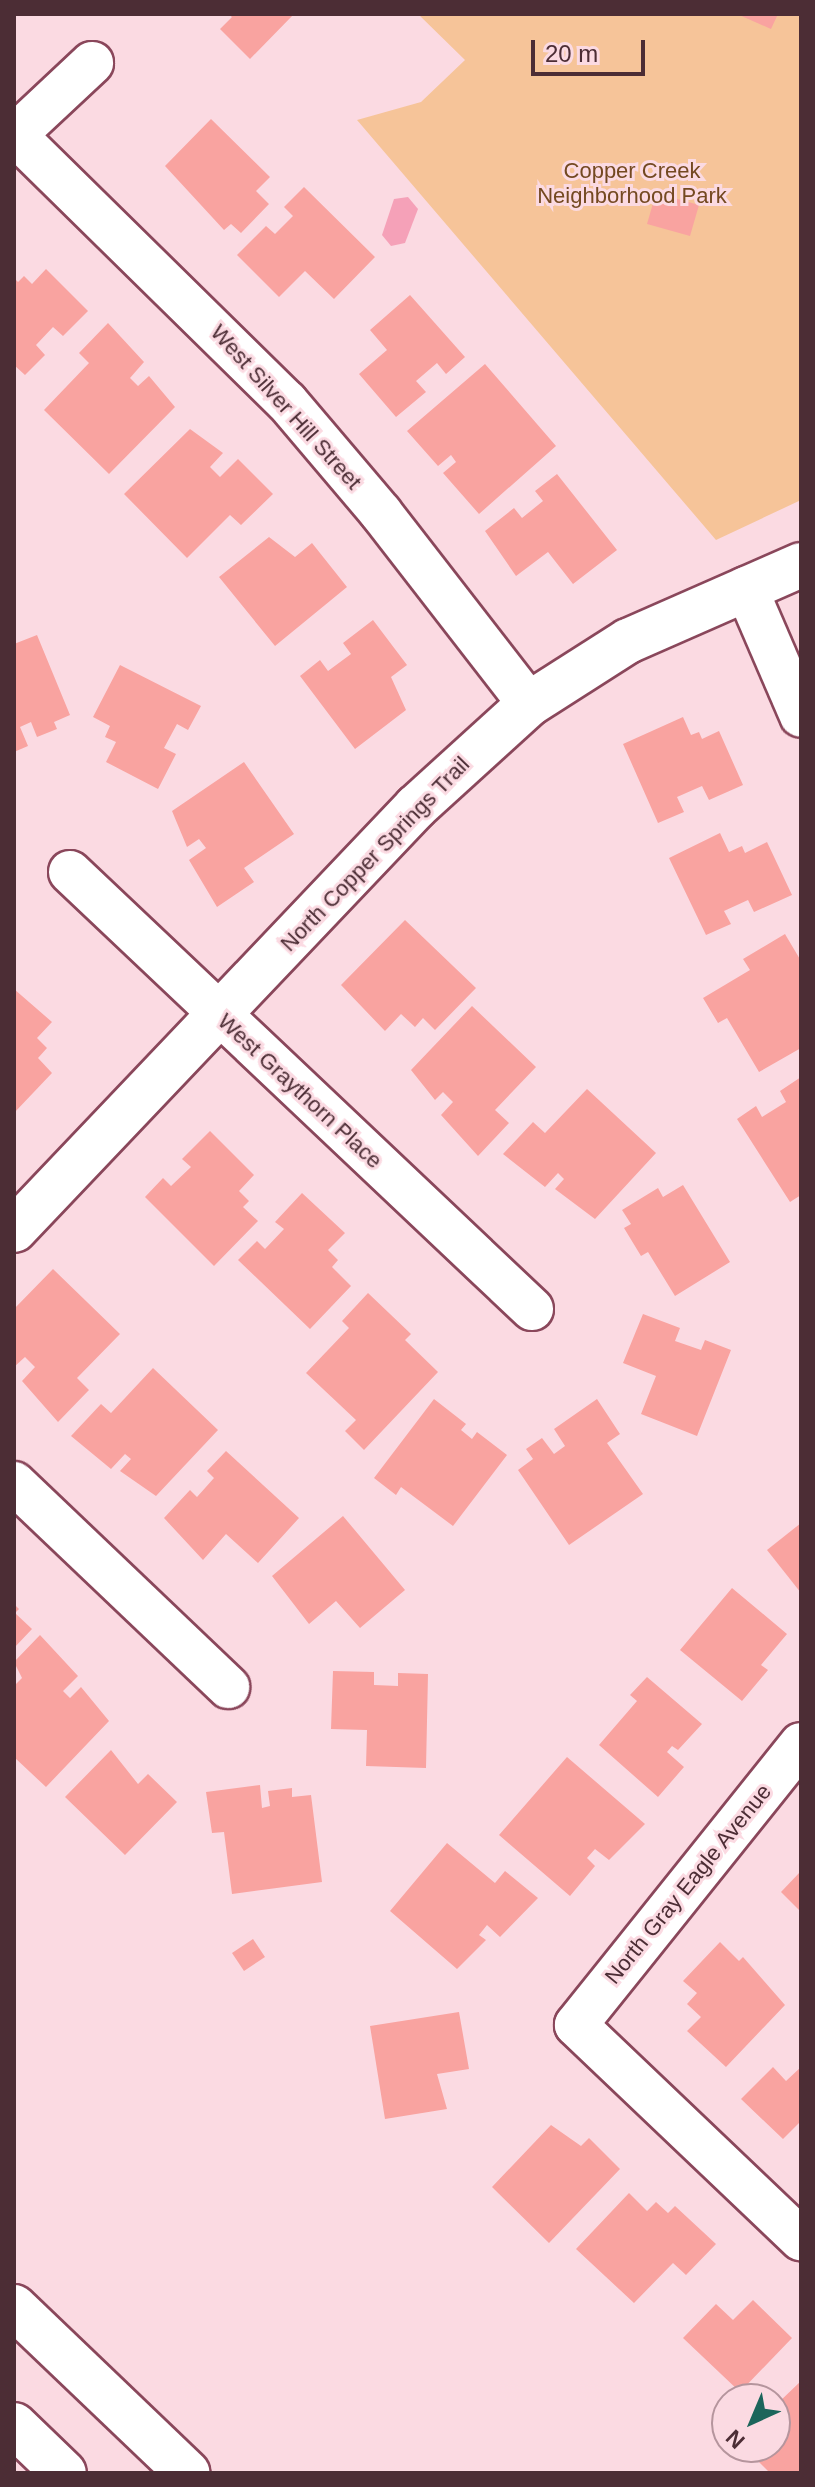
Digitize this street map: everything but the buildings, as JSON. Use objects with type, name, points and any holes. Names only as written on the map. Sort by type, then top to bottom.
[{"type":"street","points":[[14,136],[92,63]]},
{"type":"street","name":"West Silver Hill Street","points":[[14,136],[287,402],[381,513],[529,704]]},
{"type":"street","name":"North Copper Springs Trail","points":[[14,1230],[221,1016],[416,807],[529,704],[592,661],[801,565]]},
{"type":"street","points":[[746,588],[801,716]]},
{"type":"street","name":"West Graythorn Place","points":[[70,872],[532,1309]]},
{"type":"street","points":[[14,1483],[228,1687]]},
{"type":"street","name":"North Gray Eagle Avenue","points":[[801,1744],[576,2025],[801,2239]]},
{"type":"street","points":[[14,2307],[188,2473]]},
{"type":"street","points":[[14,2425],[64,2473]]},
{"type":"green space","name":"Copper Creek Neighborhood Park","points":[[418,14],[801,14],[801,500],[716,540],[357,120],[421,102],[465,60]]},
{"type":"shaded area","points":[[408,197],[418,209],[405,243],[391,246],[382,235],[394,199]]}]
